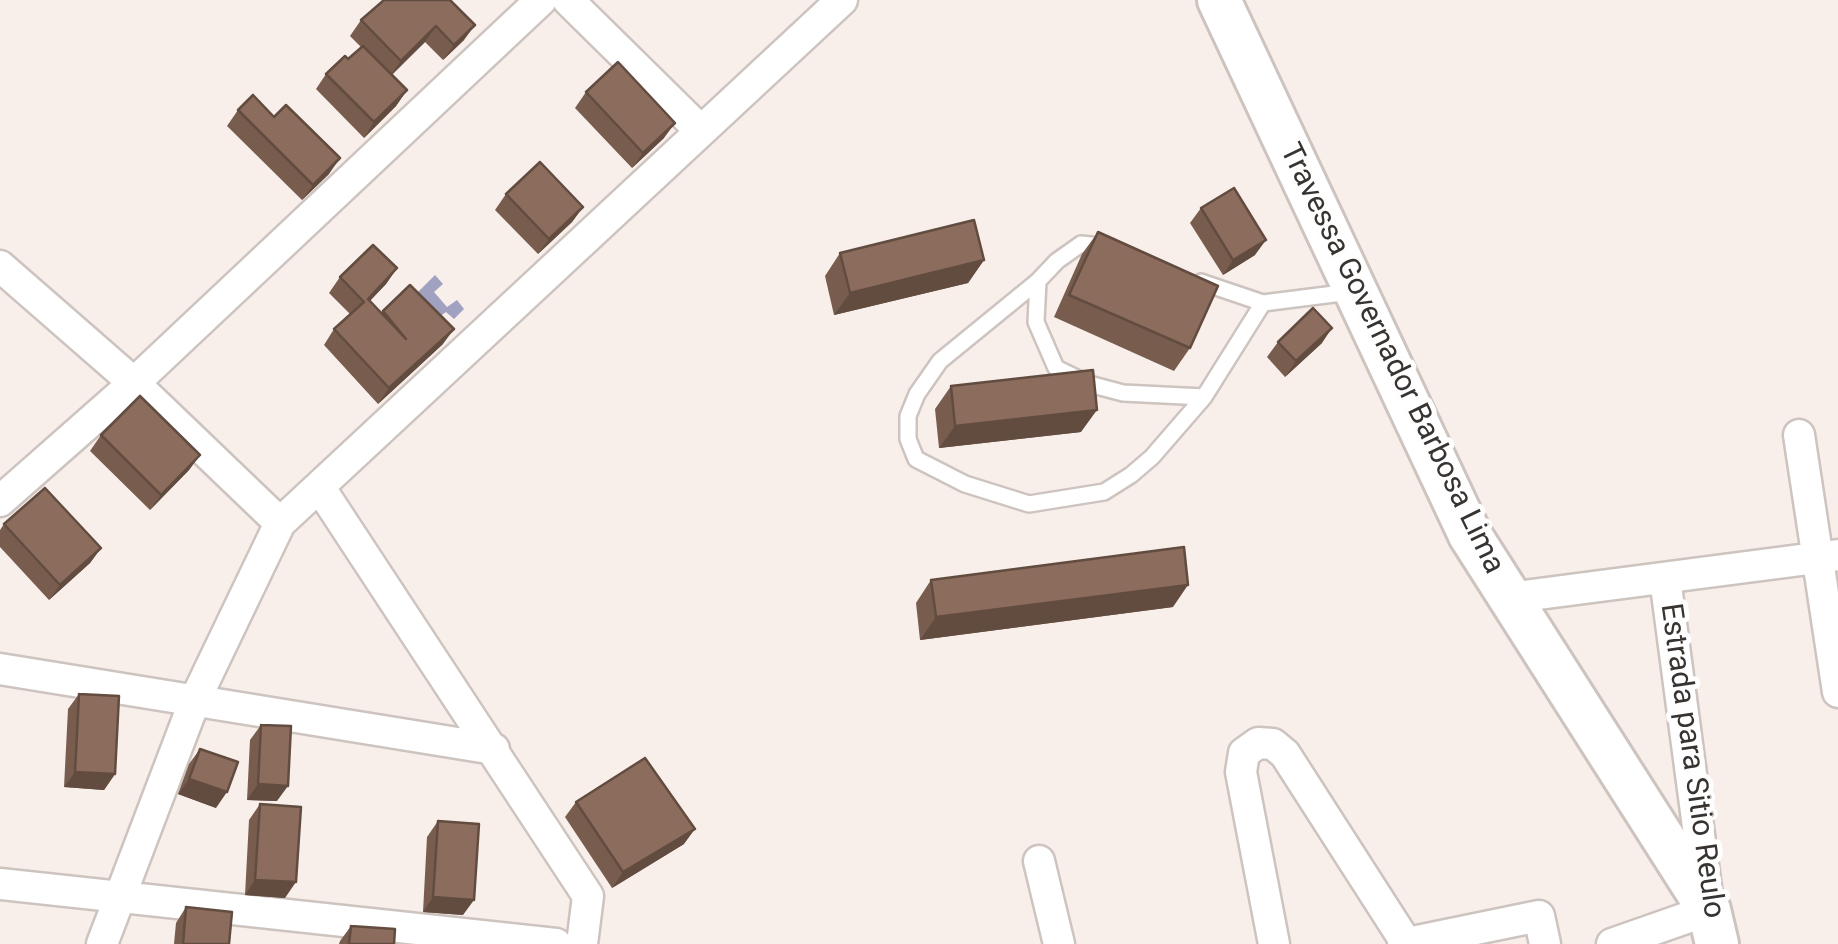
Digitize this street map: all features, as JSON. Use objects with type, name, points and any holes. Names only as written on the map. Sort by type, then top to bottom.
[{"type":"street","points":[[0,501],[134,383],[540,0]]},
{"type":"street","points":[[568,0],[702,131]]},
{"type":"street","points":[[102,944],[195,700],[280,523],[842,0]]},
{"type":"street","name":"Travessa Governador Barbosa Lima","points":[[1219,0],[1470,535],[1713,927]]},
{"type":"street","points":[[0,266],[134,383],[280,523]]},
{"type":"street","points":[[1799,435],[1828,556],[1838,692]]},
{"type":"street","points":[[320,488],[588,896],[582,944]]},
{"type":"street","points":[[1508,598],[1828,556]]},
{"type":"street","name":"Estrada para Sitio Reulo","points":[[1665,578],[1713,927]]},
{"type":"street","points":[[0,669],[494,749]]},
{"type":"street","points":[[1274,944],[1241,772],[1244,753],[1258,742],[1273,744],[1285,754],[1406,944],[1538,916],[1545,944]]},
{"type":"street","points":[[1039,861],[1059,944]]},
{"type":"street","points":[[0,884],[556,944]]},
{"type":"street","points":[[1612,944],[1713,927]]},
{"type":"lane","points":[[1124,250],[1081,244],[940,361],[917,394],[908,416],[908,440],[916,459],[965,484],[1029,504],[1104,492],[1152,457],[1204,397],[1264,303]]},
{"type":"lane","points":[[1188,276],[1264,303],[1358,291]]},
{"type":"lane","points":[[1038,281],[1036,322],[1056,368],[1089,384],[1123,393],[1204,397]]},
{"type":"water","points":[[435,275],[443,284],[434,292],[447,307],[457,300],[464,309],[454,319],[446,312],[439,317],[417,293]]},
{"type":"building","points":[[384,0],[450,0],[475,25],[454,45],[436,26],[401,61],[361,20]]},
{"type":"building","points":[[363,46],[407,90],[374,122],[326,74]]},
{"type":"building","points":[[618,62],[675,123],[643,153],[586,92]]},
{"type":"building","points":[[253,95],[274,117],[286,105],[340,158],[313,185],[238,110]]},
{"type":"building","points":[[540,162],[583,207],[549,239],[506,194]]},
{"type":"building","points":[[1234,188],[1266,240],[1233,260],[1201,208]]},
{"type":"building","points":[[974,220],[984,260],[850,293],[840,253]]},
{"type":"building","points":[[1098,232],[1218,286],[1190,348],[1069,295]]},
{"type":"building","points":[[373,245],[397,268],[368,299],[406,339],[383,311],[410,285],[454,329],[389,388],[334,329],[364,302],[340,277]]},
{"type":"building","points":[[1313,308],[1332,328],[1296,361],[1278,342]]},
{"type":"building","points":[[1093,370],[1097,410],[955,426],[951,386]]},
{"type":"building","points":[[140,396],[200,455],[161,495],[101,435]]},
{"type":"building","points":[[45,488],[101,548],[60,585],[4,524]]},
{"type":"building","points":[[1184,547],[1188,585],[936,617],[931,580]]},
{"type":"building","points":[[79,694],[119,696],[115,774],[75,772]]},
{"type":"building","points":[[261,725],[291,726],[288,786],[258,784]]},
{"type":"building","points":[[200,749],[238,762],[227,792],[189,779]]},
{"type":"building","points":[[645,758],[695,829],[623,872],[576,802]]},
{"type":"building","points":[[260,804],[301,807],[296,882],[255,880]]},
{"type":"building","points":[[438,821],[479,824],[474,900],[433,897]]},
{"type":"building","points":[[186,907],[232,912],[229,944],[183,944]]},
{"type":"building","points":[[351,926],[395,929],[394,944],[349,944]]}]
